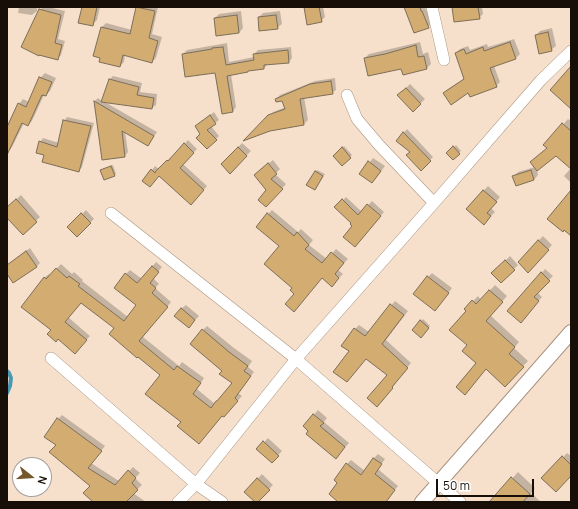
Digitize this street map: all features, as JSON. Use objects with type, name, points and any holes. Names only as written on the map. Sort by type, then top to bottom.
[{"type":"street","points":[[432,7],[444,60]]},
{"type":"street","points":[[178,502],[196,484],[296,359],[541,80],[571,51]]},
{"type":"street","points":[[347,95],[357,119],[379,145],[434,203]]},
{"type":"street","points":[[111,213],[296,359],[460,502]]},
{"type":"street","points":[[422,502],[571,332]]},
{"type":"street","points":[[51,358],[196,484],[222,502]]},
{"type":"building","points":[[82,7],[97,7],[93,26],[78,23]]},
{"type":"building","points":[[136,7],[155,11],[149,38],[158,41],[152,63],[123,55],[120,67],[99,62],[100,58],[93,56],[101,27],[130,34]]},
{"type":"building","points":[[304,7],[319,7],[322,22],[307,25]]},
{"type":"building","points":[[404,7],[420,7],[429,28],[414,33]]},
{"type":"building","points":[[452,7],[478,7],[480,19],[454,22]]},
{"type":"building","points":[[39,9],[61,15],[55,43],[62,45],[58,60],[39,56],[21,47]]},
{"type":"building","points":[[237,15],[239,33],[216,36],[214,18]]},
{"type":"building","points":[[276,15],[278,29],[259,31],[258,17]]},
{"type":"building","points":[[548,32],[552,51],[539,54],[535,35]]},
{"type":"building","points":[[510,42],[516,59],[490,68],[497,87],[470,97],[468,93],[451,105],[443,93],[464,79],[455,53],[464,49],[466,54],[483,47],[484,51]]},
{"type":"building","points":[[416,45],[418,57],[424,56],[427,69],[403,75],[401,69],[368,76],[364,58],[385,54]]},
{"type":"building","points":[[223,47],[226,65],[254,60],[253,54],[288,50],[289,63],[264,65],[264,69],[227,76],[233,112],[222,114],[215,73],[185,77],[182,54]]},
{"type":"building","points":[[571,66],[571,109],[550,90]]},
{"type":"building","points":[[39,77],[52,82],[46,96],[42,95],[28,126],[22,123],[7,155],[7,127],[18,103],[26,107]]},
{"type":"building","points":[[109,79],[139,87],[137,95],[154,98],[152,109],[101,102]]},
{"type":"building","points":[[331,81],[333,94],[300,99],[304,125],[270,131],[243,141],[268,115],[285,109],[282,101],[276,102],[275,99],[310,84]]},
{"type":"building","points":[[406,88],[421,104],[413,112],[397,95]]},
{"type":"building","points":[[94,101],[154,136],[148,146],[122,131],[125,157],[102,160]]},
{"type":"building","points":[[210,115],[216,124],[207,130],[217,140],[207,149],[196,138],[200,134],[195,126]]},
{"type":"building","points":[[63,120],[91,126],[79,172],[42,162],[44,155],[36,153],[39,141],[57,147]]},
{"type":"building","points":[[562,123],[571,131],[571,169],[556,156],[537,171],[530,162],[547,148],[543,145]]},
{"type":"building","points":[[403,132],[431,161],[421,171],[406,155],[410,152],[396,141]]},
{"type":"building","points":[[184,143],[194,153],[180,168],[204,190],[191,205],[159,176],[150,187],[142,181],[151,169],[155,173]]},
{"type":"building","points":[[453,146],[460,154],[453,160],[446,153]]},
{"type":"building","points":[[238,147],[247,156],[230,174],[221,164]]},
{"type":"building","points":[[342,147],[351,158],[342,166],[333,156]]},
{"type":"building","points":[[368,161],[381,171],[372,183],[359,174]]},
{"type":"building","points":[[268,163],[277,174],[271,179],[283,189],[266,207],[258,200],[266,190],[254,175]]},
{"type":"building","points":[[111,166],[115,176],[104,180],[100,170]]},
{"type":"building","points":[[531,170],[534,180],[516,186],[512,176]]},
{"type":"building","points":[[315,171],[323,176],[315,190],[306,185]]},
{"type":"building","points":[[483,190],[497,202],[487,213],[491,216],[484,225],[466,209]]},
{"type":"building","points":[[571,190],[571,236],[564,230],[563,232],[547,219]]},
{"type":"building","points":[[16,199],[37,222],[23,235],[7,218],[7,207]]},
{"type":"building","points":[[342,199],[358,215],[367,204],[381,216],[355,247],[343,237],[352,226],[350,224],[351,223],[334,207]]},
{"type":"building","points":[[81,213],[91,223],[77,237],[67,227]]},
{"type":"building","points":[[267,213],[294,236],[297,232],[309,245],[305,249],[322,263],[331,252],[344,263],[335,274],[339,278],[332,287],[322,278],[294,312],[285,304],[294,294],[290,290],[292,288],[264,264],[279,246],[256,227]]},
{"type":"building","points":[[538,240],[549,250],[528,273],[518,262]]},
{"type":"building","points":[[26,251],[37,267],[13,283],[7,274],[7,265]]},
{"type":"building","points":[[505,260],[515,270],[501,283],[491,273]]},
{"type":"building","points":[[152,266],[159,272],[150,283],[156,288],[152,293],[168,307],[139,341],[174,370],[177,366],[201,383],[193,394],[211,408],[232,383],[219,374],[222,371],[190,344],[202,329],[248,366],[244,371],[251,376],[235,398],[238,401],[224,417],[222,416],[199,444],[177,426],[181,422],[145,394],[160,375],[109,334],[114,328],[81,303],[65,322],[87,340],[75,354],[58,339],[56,342],[47,334],[51,330],[21,307],[44,277],[46,279],[56,268],[67,278],[69,276],[80,284],[78,286],[124,321],[136,305],[114,288],[125,273],[137,283]]},
{"type":"building","points":[[541,272],[550,281],[534,297],[539,301],[521,323],[507,311]]},
{"type":"building","points":[[427,276],[449,293],[435,311],[413,294]]},
{"type":"building","points":[[489,290],[503,302],[486,321],[515,347],[509,354],[524,367],[505,387],[486,369],[465,395],[456,387],[476,363],[462,351],[467,345],[449,330],[466,311],[464,309],[472,300],[476,304]]},
{"type":"building","points":[[390,304],[404,315],[382,344],[408,368],[377,407],[367,398],[387,375],[366,359],[347,382],[333,372],[349,351],[341,346],[354,328],[365,336]]},
{"type":"building","points":[[181,308],[195,320],[189,328],[174,316]]},
{"type":"building","points":[[420,320],[429,328],[421,338],[412,330]]},
{"type":"building","points":[[313,414],[324,423],[320,426],[345,447],[336,459],[306,434],[308,431],[303,426]]},
{"type":"building","points":[[57,418],[102,451],[88,468],[115,485],[128,470],[136,478],[132,483],[138,490],[126,502],[93,502],[83,493],[90,486],[49,452],[56,445],[44,437]]},
{"type":"building","points":[[263,441],[279,456],[272,463],[256,449]]},
{"type":"building","points":[[562,456],[571,465],[571,476],[556,492],[541,478]]},
{"type":"building","points":[[373,458],[382,464],[375,474],[395,490],[386,502],[338,502],[329,494],[337,483],[334,480],[346,463],[361,475]]},
{"type":"building","points":[[511,477],[530,494],[523,502],[489,502]]},
{"type":"building","points":[[257,478],[270,490],[258,502],[255,502],[244,492]]},
{"type":"waterway","points":[[7,371],[11,378],[7,393]]}]
